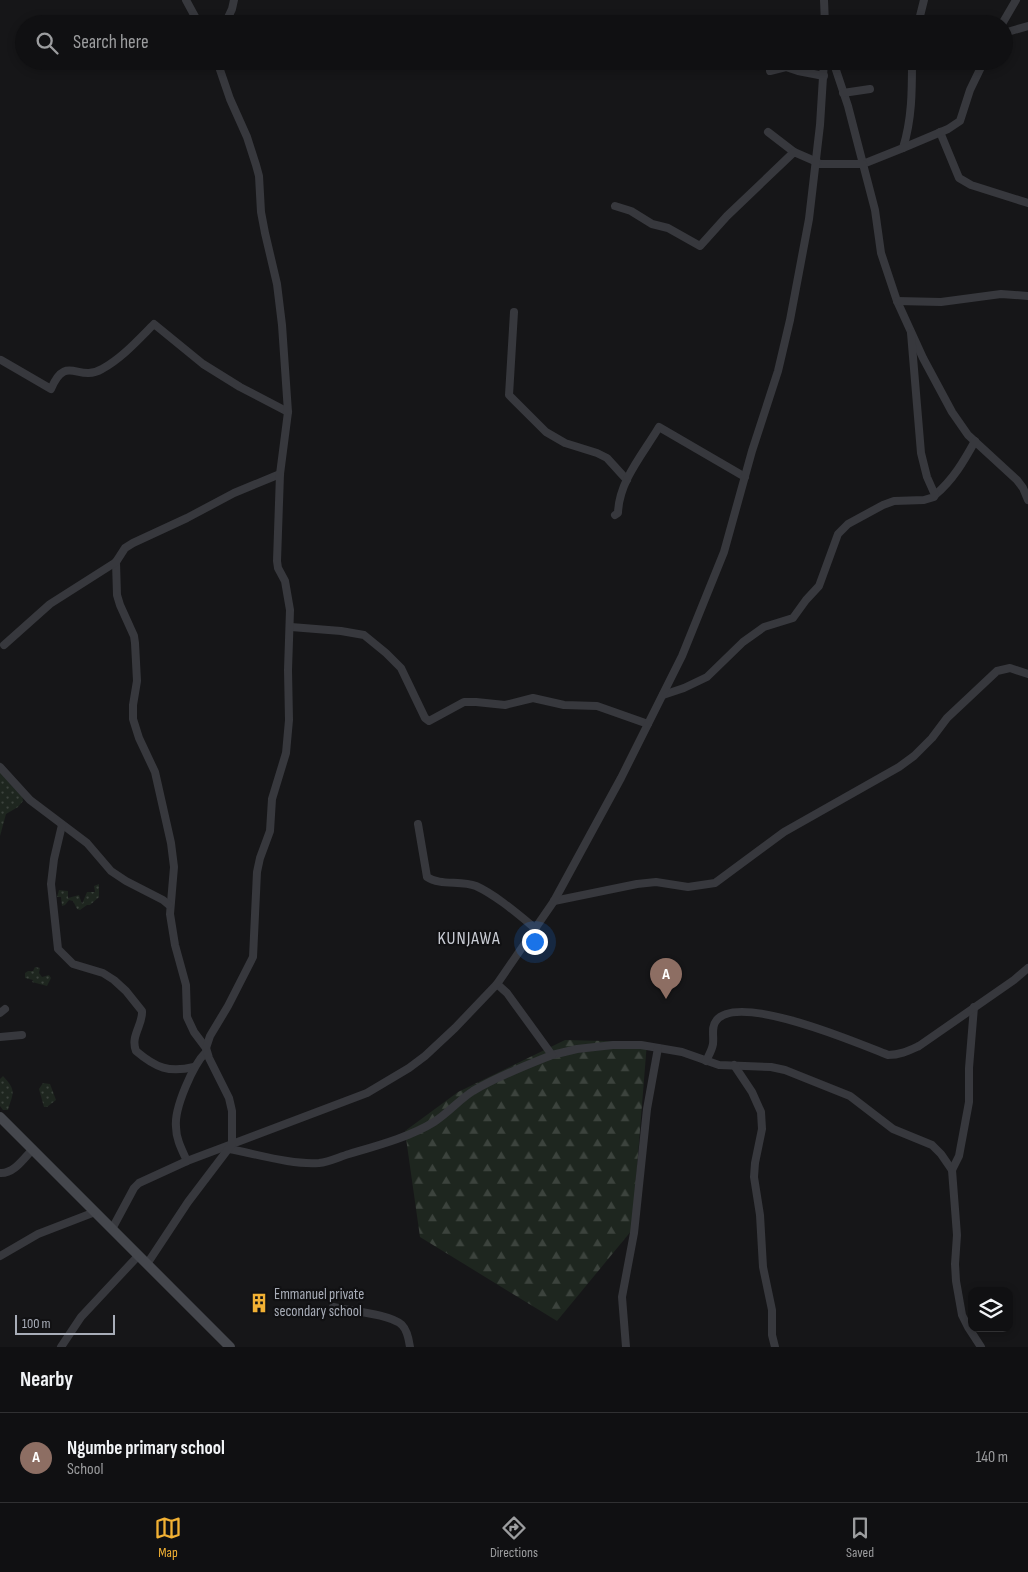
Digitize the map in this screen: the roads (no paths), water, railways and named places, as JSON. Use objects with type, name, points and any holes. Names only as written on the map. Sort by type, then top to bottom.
[{"type":"main road","points":[[0,1117],[230,1347]]},
{"type":"street","points":[[186,0],[194,15]]},
{"type":"street","points":[[229,15],[234,0]]},
{"type":"street","points":[[824,0],[825,15]]},
{"type":"street","points":[[920,15],[924,0]]},
{"type":"street","points":[[1007,15],[1016,0]]},
{"type":"street","points":[[1013,30],[1028,26]]},
{"type":"street","points":[[187,1161],[177,1136],[176,1123],[182,1098],[194,1067],[206,1050],[210,1036],[253,957],[257,872],[270,831],[272,799],[286,753],[289,720],[290,610],[284,581],[277,561],[280,474],[288,412],[278,293],[261,212],[259,176],[247,137],[230,99],[220,70]]},
{"type":"street","points":[[770,71],[774,70]]},
{"type":"street","points":[[795,70],[824,76]]},
{"type":"street","points":[[112,1229],[137,1185],[187,1161],[367,1093],[389,1081],[425,1056],[497,984],[554,902],[682,656],[724,552],[778,371],[790,320],[810,220],[817,163],[824,70]]},
{"type":"street","points":[[836,70],[848,106],[875,210],[881,253],[897,301],[911,333],[952,412],[968,435],[1017,480],[1028,500]]},
{"type":"street","points":[[903,148],[912,107],[912,70]]},
{"type":"street","points":[[768,132],[794,152],[817,163],[863,164],[960,122],[970,90],[980,70]]},
{"type":"street","points":[[843,93],[870,89]]},
{"type":"street","points":[[940,132],[959,178],[971,185],[1028,203]]},
{"type":"street","points":[[615,206],[631,211],[652,224],[668,228],[698,246],[702,245],[727,216],[794,152]]},
{"type":"street","points":[[897,301],[941,302],[1001,294],[1028,296]]},
{"type":"street","points":[[514,312],[509,395],[546,432],[565,443],[597,452],[607,458],[627,480]]},
{"type":"street","points":[[1,360],[51,389],[56,378],[62,372],[71,370],[90,374],[102,369],[134,344],[154,324],[202,364],[240,387],[288,412]]},
{"type":"street","points":[[911,333],[921,453],[927,477],[935,494]]},
{"type":"street","points":[[615,515],[618,513],[619,496],[627,480],[659,427],[745,477]]},
{"type":"street","points":[[663,695],[707,677],[743,642],[764,627],[793,618],[819,586],[838,534],[848,524],[882,505],[894,501],[932,498],[952,478],[975,441]]},
{"type":"street","points":[[4,645],[50,604],[116,562],[125,548],[133,542],[188,518],[241,489],[280,474]]},
{"type":"street","points":[[116,562],[117,595],[136,643],[137,681],[133,711],[135,726],[155,772],[171,843],[174,867],[170,905],[174,945],[186,985],[187,1017],[206,1050],[229,1098],[232,1111],[230,1146],[188,1202],[147,1264]]},
{"type":"street","points":[[291,627],[364,635],[386,652],[401,668],[424,718],[429,721],[464,702],[505,705],[533,698],[564,705],[597,706],[648,724]]},
{"type":"street","points":[[554,902],[637,884],[668,883],[688,887],[715,884],[784,832],[899,767],[914,756],[932,738],[947,718],[997,671],[1010,668],[1028,674]]},
{"type":"street","points":[[0,767],[30,800],[87,843],[111,871],[170,905]]},
{"type":"street","points":[[418,824],[427,877],[431,880],[460,882],[476,886],[536,928]]},
{"type":"street","points":[[62,825],[54,859],[51,884],[60,952],[73,964],[103,973],[114,980],[126,991],[142,1011],[143,1015],[135,1036],[134,1047],[136,1051],[150,1062],[166,1069],[182,1070],[194,1067]]},
{"type":"street","points":[[706,1061],[711,1052],[713,1028],[716,1021],[728,1013],[756,1012],[793,1020],[888,1054],[897,1055],[919,1046],[1014,980],[1028,968]]},
{"type":"street","points":[[497,984],[512,1000],[552,1055]]},
{"type":"street","points":[[952,1170],[959,1156],[969,1102],[969,1068],[974,1007]]},
{"type":"street","points":[[0,1037],[22,1035]]},
{"type":"street","points":[[230,1146],[289,1160],[321,1163],[420,1129],[435,1121],[474,1090],[502,1075],[552,1055],[577,1048],[641,1045],[682,1052],[719,1064],[771,1067],[784,1070],[850,1096],[893,1129],[932,1145],[941,1154],[952,1170],[957,1235],[956,1281],[962,1315],[981,1347]]},
{"type":"street","points":[[626,1347],[622,1297],[634,1233],[647,1109],[658,1048]]},
{"type":"street","points":[[734,1065],[752,1092],[762,1112],[762,1128],[754,1177],[760,1207],[763,1267],[772,1310],[772,1335],[775,1347]]},
{"type":"street","points":[[0,1173],[12,1170],[32,1149]]},
{"type":"street","points":[[0,1256],[38,1234],[95,1212]]},
{"type":"street","points":[[60,1347],[81,1317],[138,1256]]},
{"type":"street","points":[[333,1307],[398,1322],[404,1326],[410,1347]]},
{"type":"place","name":"Ngumbe primary school","points":[[666,999]]},
{"type":"place","name":"Emmanuel private secondary school","points":[[259,1303]]},
{"type":"district","name":"KUNJAWA","points":[[469,938]]}]
